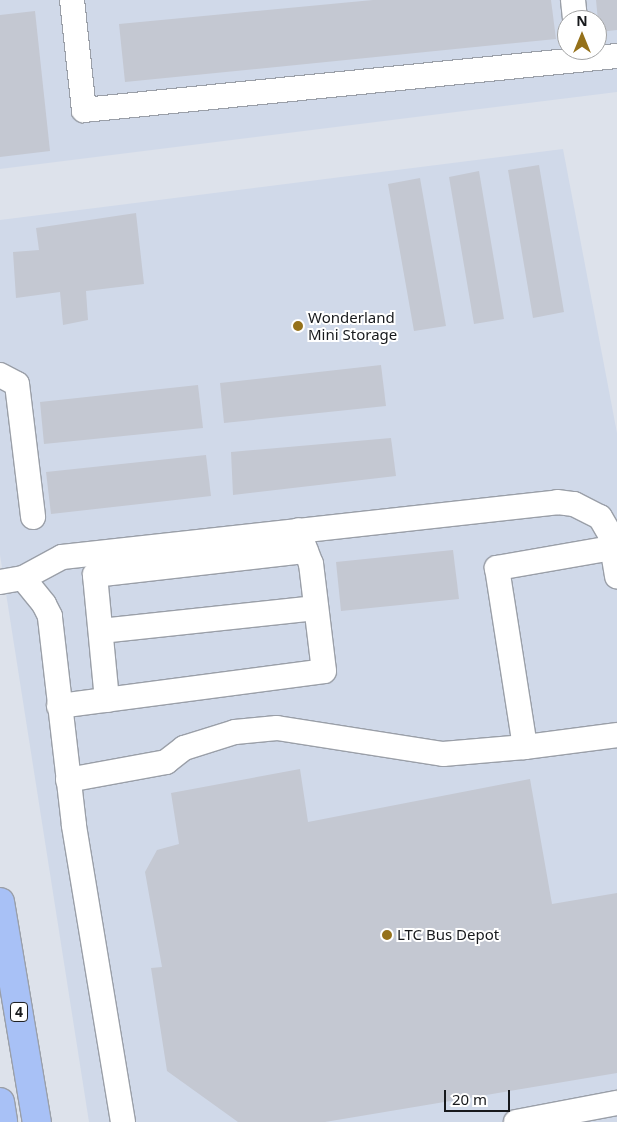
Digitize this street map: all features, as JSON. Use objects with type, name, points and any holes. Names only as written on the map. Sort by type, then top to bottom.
[{"type":"main road","name":"4","points":[[0,902],[37,1122]]},
{"type":"main road","points":[[0,1102],[3,1122]]},
{"type":"lane","points":[[72,0],[84,110],[557,57]]},
{"type":"lane","points":[[0,375],[17,384],[33,517]]},
{"type":"lane","points":[[107,700],[95,575],[557,502],[574,504],[600,517],[610,534],[617,576]]},
{"type":"lane","points":[[0,582],[23,578],[62,557],[302,541]]},
{"type":"lane","points":[[59,706],[324,671],[311,564],[302,541]]},
{"type":"lane","points":[[525,747],[497,568],[612,548]]},
{"type":"lane","points":[[23,578],[50,616],[68,780],[123,1122]]},
{"type":"lane","points":[[101,631],[316,608]]},
{"type":"lane","points":[[68,780],[166,762],[184,748],[235,732],[277,728],[443,754],[525,747],[617,735]]},
{"type":"lane","points":[[516,1122],[617,1103]]},
{"type":"shaded area","points":[[0,0],[617,0],[617,92],[0,169]]},
{"type":"shaded area","points":[[563,149],[617,433],[617,1122],[89,1122],[0,555],[0,220]]},
{"type":"building","points":[[373,0],[551,0],[556,39],[125,82],[119,24]]},
{"type":"building","points":[[596,0],[617,0],[617,30],[607,31],[607,10],[597,10]]},
{"type":"building","points":[[35,11],[50,151],[0,157],[0,15]]},
{"type":"building","points":[[539,165],[564,312],[533,318],[508,170]]},
{"type":"building","points":[[479,171],[504,319],[474,324],[449,177]]},
{"type":"building","points":[[420,178],[446,326],[414,331],[388,184]]},
{"type":"building","points":[[136,213],[144,284],[86,291],[88,320],[63,325],[60,292],[16,298],[13,252],[39,250],[36,228]]},
{"type":"building","points":[[381,365],[386,406],[224,423],[220,383]]},
{"type":"building","points":[[198,385],[203,428],[44,444],[40,402]]},
{"type":"building","points":[[391,438],[396,476],[233,495],[231,452]]},
{"type":"building","points":[[206,455],[211,496],[51,514],[46,472]]},
{"type":"building","points":[[453,550],[459,599],[341,611],[336,562]]},
{"type":"building","name":"LTC Bus Depot","points":[[300,769],[308,822],[530,779],[552,904],[617,893],[617,1073],[325,1122],[238,1122],[167,1071],[151,968],[162,967],[145,872],[157,850],[179,844],[171,793]]},
{"type":"place","name":"Wonderland Mini Storage","points":[[298,326]]},
{"type":"place","name":"LTC Bus Depot","points":[[387,935]]}]
